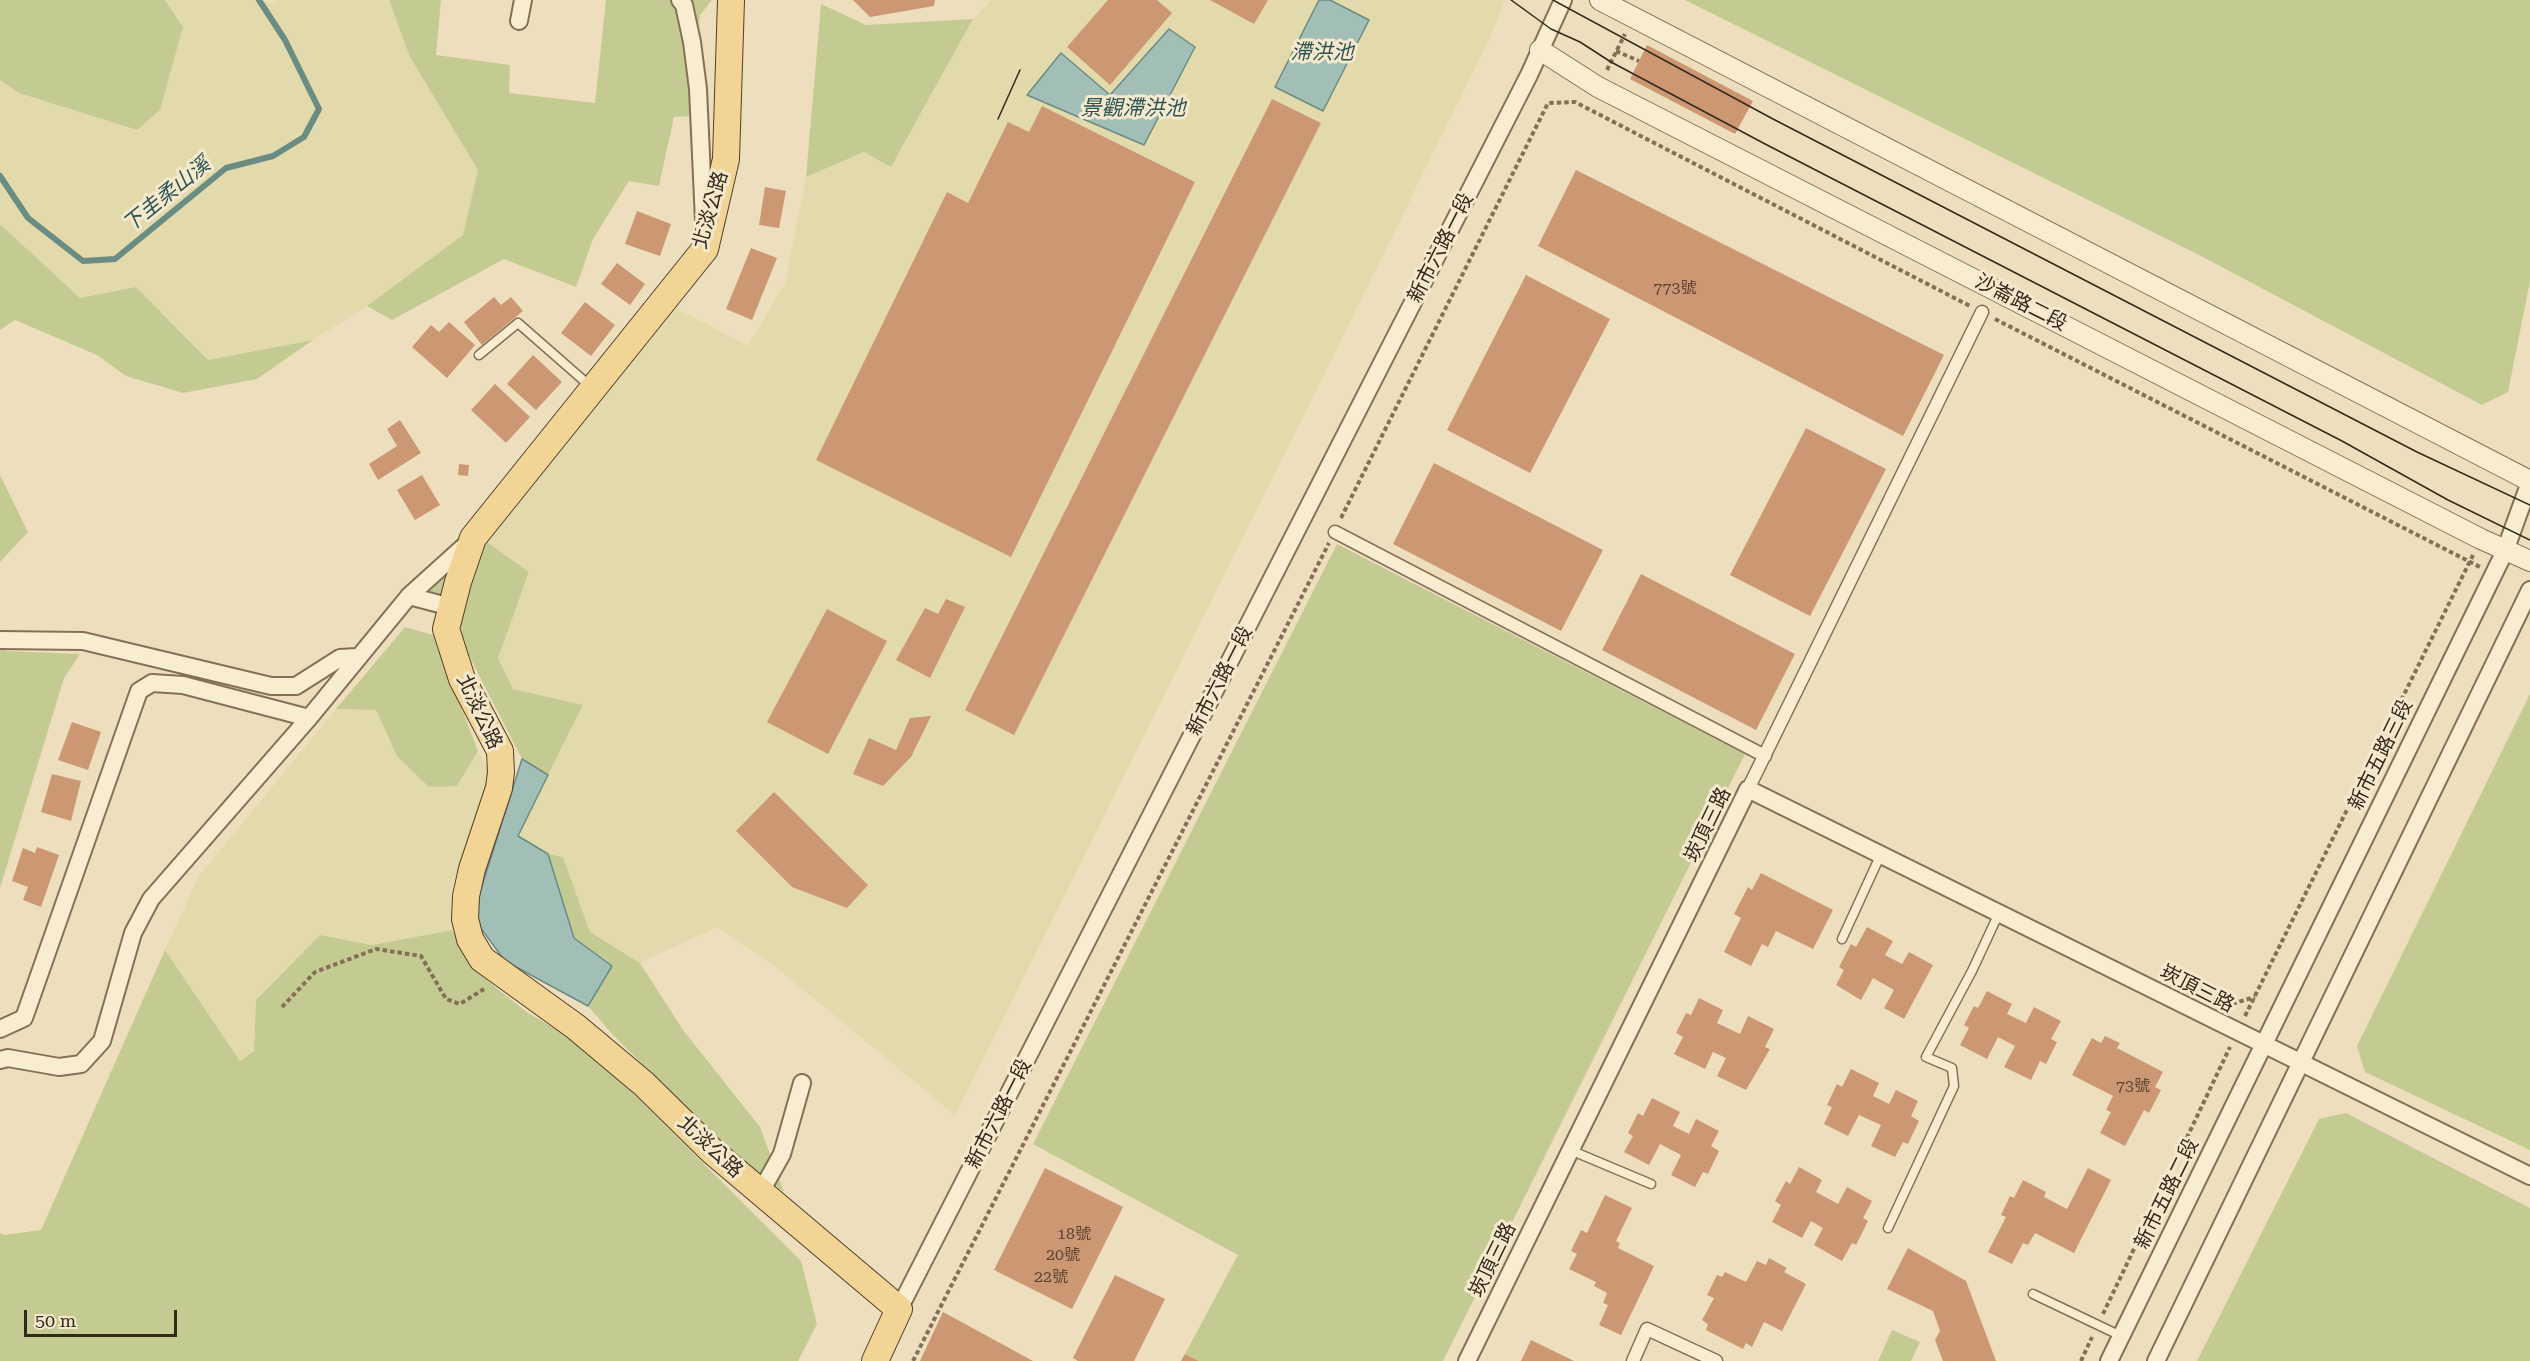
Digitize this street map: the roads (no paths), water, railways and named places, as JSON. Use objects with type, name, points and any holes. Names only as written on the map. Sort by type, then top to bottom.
[{"type":"main road","name":"北淡公路","points":[[731,0],[726,159],[705,249],[473,538],[451,607],[446,629],[462,679],[500,751],[501,772],[500,788],[472,869],[466,896],[465,919],[470,939],[482,959],[576,1027],[644,1084],[760,1193],[899,1309]]},
{"type":"main road","name":"新市六路一段","points":[[875,1361],[899,1309]]},
{"type":"street","points":[[519,21],[523,0]]},
{"type":"street","points":[[680,0],[684,4],[692,42],[698,90],[705,249]]},
{"type":"street","name":"新市六路一段","points":[[899,1309],[1529,75],[1563,0]]},
{"type":"street","points":[[1600,0],[2530,481]]},
{"type":"street","name":"沙崙路二段","points":[[1540,50],[1598,87],[2481,539],[2530,561]]},
{"type":"street","points":[[1748,789],[1982,312]]},
{"type":"street","name":"新市五路三段","points":[[2263,1045],[2505,551],[2530,481]]},
{"type":"street","points":[[1335,532],[1765,756]]},
{"type":"street","points":[[0,1060],[8,1058],[58,1067],[81,1064],[102,1041],[133,933],[151,899],[309,718],[356,657],[409,596],[473,538]]},
{"type":"street","points":[[2156,1361],[2530,590]]},
{"type":"street","points":[[409,596],[451,607]]},
{"type":"street","points":[[0,640],[83,641],[271,686],[296,686],[340,658],[356,657]]},
{"type":"street","points":[[0,1029],[24,1018],[139,691],[152,683],[183,685],[309,718]]},
{"type":"street","name":"崁頂三路","points":[[1467,1361],[1748,789],[2263,1045],[2303,1062]]},
{"type":"street","name":"新市五路二段","points":[[2109,1361],[2263,1045]]},
{"type":"street","points":[[2303,1062],[2530,1176]]},
{"type":"street","points":[[760,1193],[782,1154],[802,1083]]},
{"type":"street","points":[[1633,1361],[1647,1329],[1716,1361]]},
{"type":"lane","points":[[479,355],[518,323],[594,389]]},
{"type":"lane","points":[[1842,939],[1881,854]]},
{"type":"lane","points":[[1888,1228],[1954,1086],[1952,1068],[1926,1057],[1972,971],[1999,913]]},
{"type":"lane","points":[[1570,1150],[1651,1184]]},
{"type":"lane","points":[[2033,1294],[2121,1336]]},
{"type":"water","name":"滯洪池","points":[[1319,0],[1330,0],[1369,20],[1323,111],[1275,87]]},
{"type":"water","name":"景觀滯洪池","points":[[1169,29],[1195,47],[1144,145],[1027,95],[1061,53],[1110,95]]},
{"type":"water","points":[[522,759],[548,775],[518,836],[548,854],[574,938],[612,966],[588,1006],[505,961],[477,923],[475,908]]},
{"type":"waterway","name":"下圭柔山溪","points":[[0,176],[28,218],[83,261],[115,259],[226,168],[273,156],[304,137],[319,109],[285,40],[259,0]]},
{"type":"tram line","points":[[1511,0],[1551,29],[1580,42],[1611,62],[1767,145],[2342,441],[2448,500],[2530,540]]},
{"type":"tram line","points":[[1553,0],[1773,119],[2417,452],[2530,505]]},
{"type":"tram line","points":[[998,119],[1020,70]]}]
